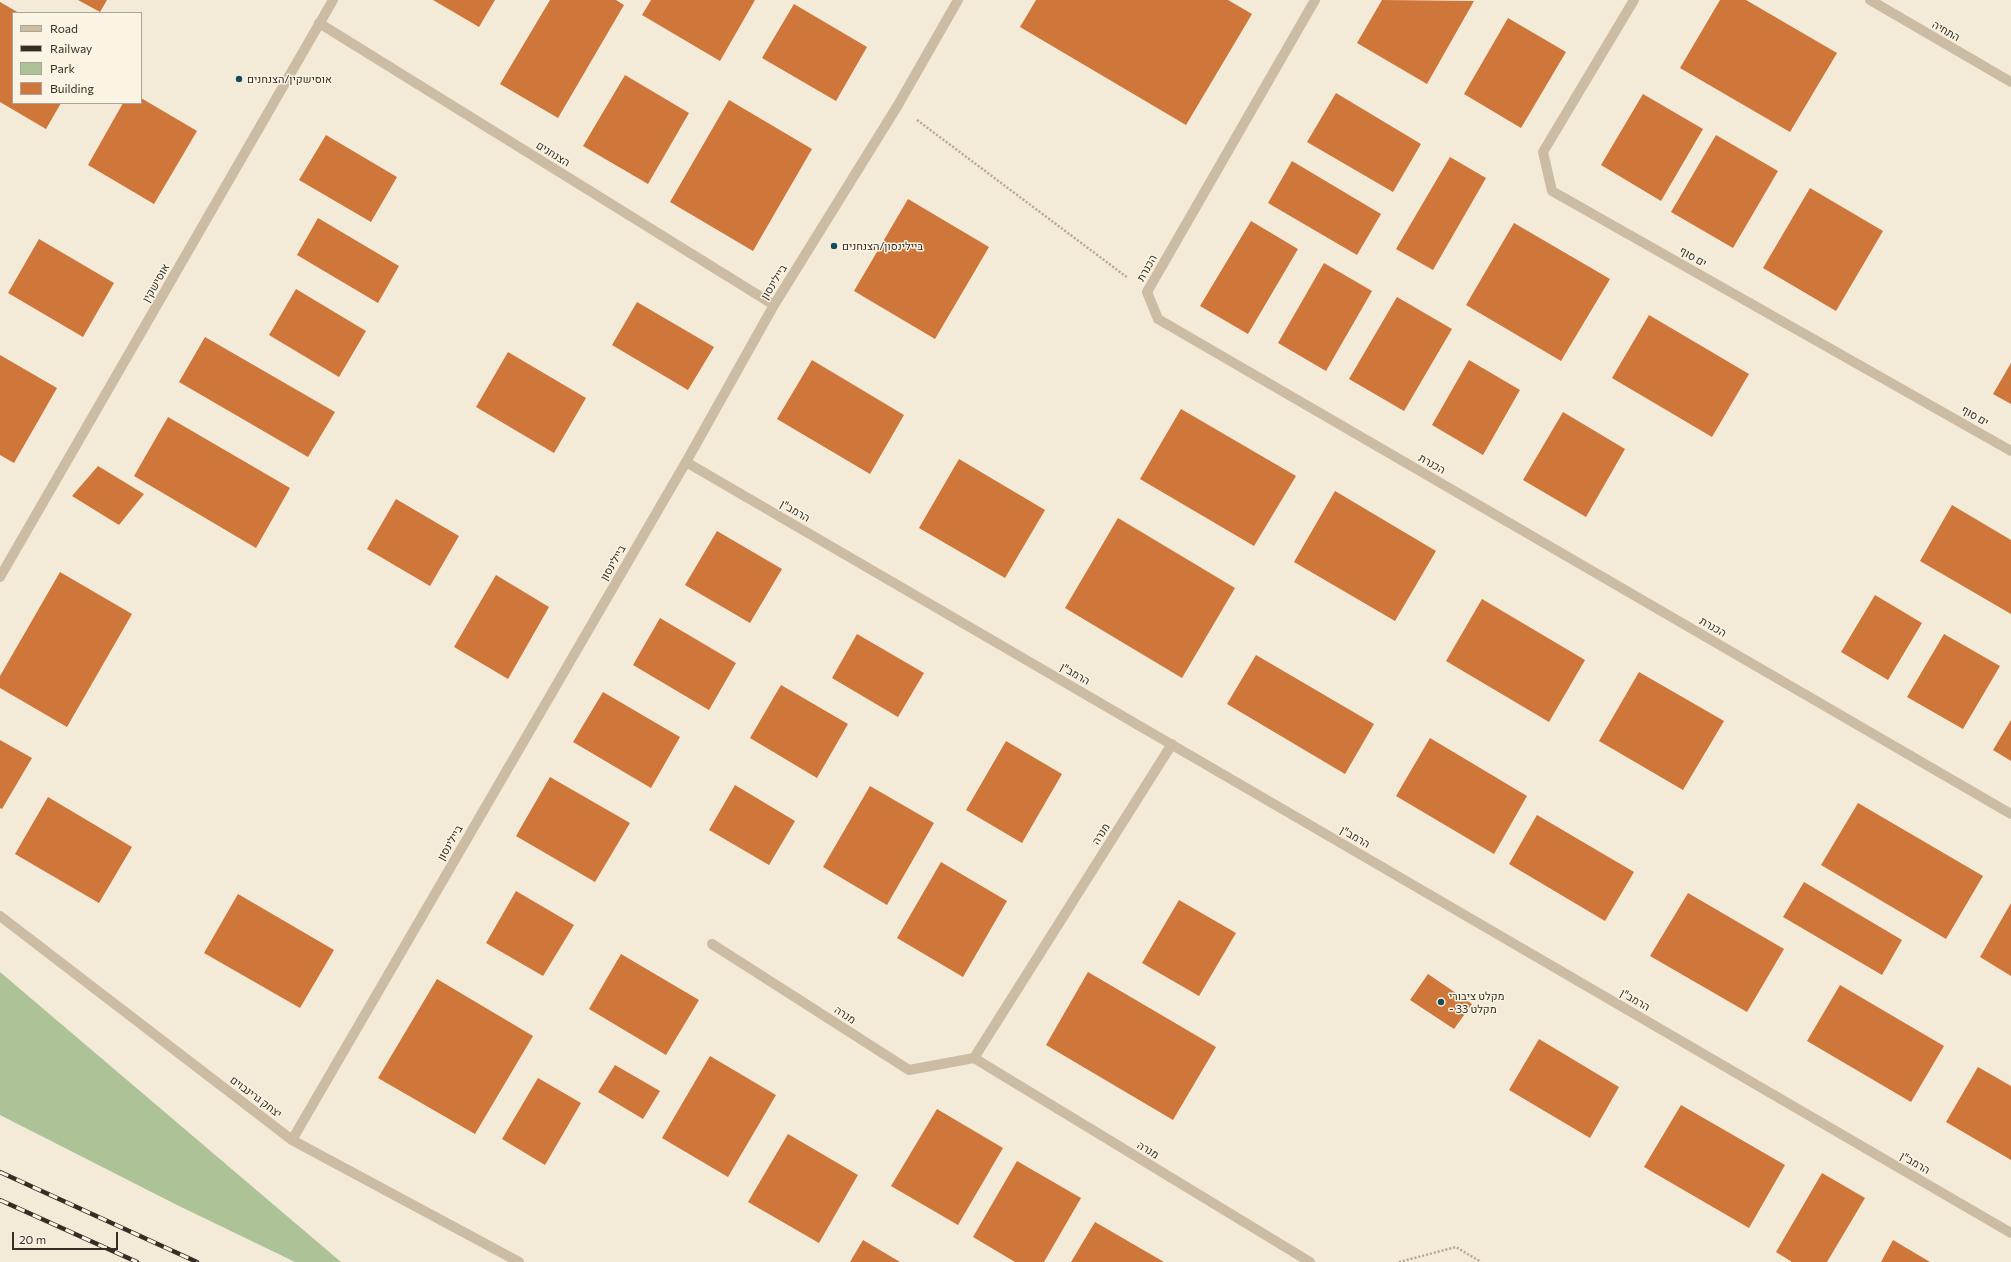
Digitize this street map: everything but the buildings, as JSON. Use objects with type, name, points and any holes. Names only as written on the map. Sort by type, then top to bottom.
[{"type":"street","name":"אוסישקין","points":[[0,577],[333,0]]},
{"type":"street","name":"ביילינסון","points":[[292,1140],[686,462],[774,305],[898,106],[958,0]]},
{"type":"street","name":"הכנרת","points":[[1315,0],[1147,292],[1158,319],[2011,814]]},
{"type":"street","name":"ים סוף","points":[[1634,0],[1543,152],[1552,191],[2011,451]]},
{"type":"street","name":"התחיה","points":[[1870,0],[2011,82]]},
{"type":"street","name":"הצנחנים","points":[[319,23],[774,305]]},
{"type":"street","name":"הרמב\"ן","points":[[686,462],[2011,1233]]},
{"type":"street","name":"מנרה","points":[[974,1058],[1172,744]]},
{"type":"street","name":"יצחק גרינבוים","points":[[0,916],[292,1140],[519,1262]]},
{"type":"street","name":"מנרה","points":[[712,944],[909,1070],[974,1058],[1310,1262]]},
{"type":"path","points":[[898,106],[1147,292]]},
{"type":"path","points":[[1399,1262],[1456,1247],[1481,1262]]},
{"type":"green space","points":[[0,972],[341,1262],[295,1262],[177,1205],[0,1115]]},
{"type":"railway","points":[[0,1172],[197,1262]]},
{"type":"railway","points":[[0,1200],[137,1262]]},
{"type":"place","name":"אוסישקין/הצנחנים","points":[[239,79]]},
{"type":"place","name":"ביילינסון/הצנחנים","points":[[834,246]]},
{"type":"place","name":"מקלט ציבורי - מקלט 33","points":[[1441,1002]]}]
